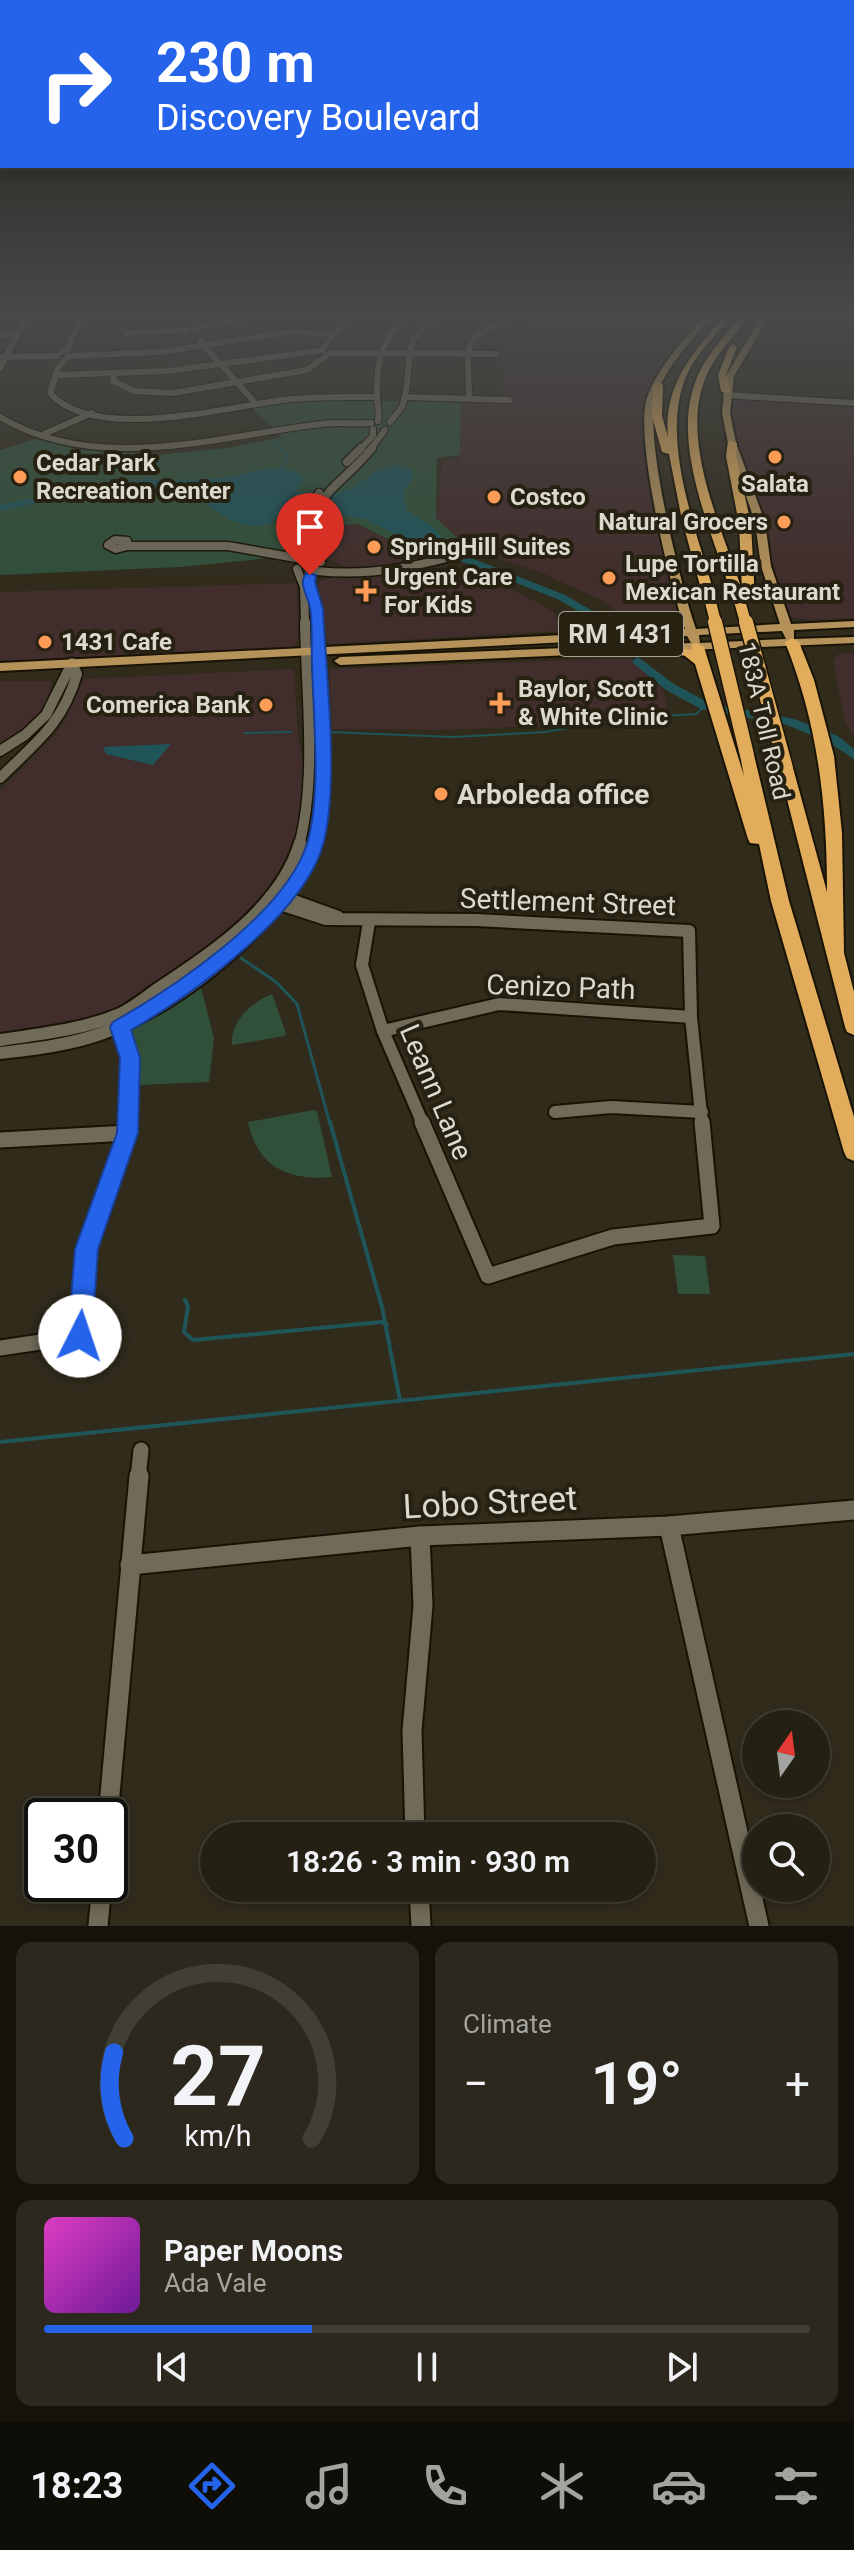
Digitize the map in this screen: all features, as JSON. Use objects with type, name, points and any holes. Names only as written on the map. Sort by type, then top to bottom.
[{"type":"highway","points":[[658,402],[659,429],[680,484]]},
{"type":"highway","name":"183A Toll Road","points":[[674,402],[671,426],[680,484],[780,901],[854,1152]]},
{"type":"highway","name":"183A Toll Road","points":[[693,402],[691,434],[744,599],[751,637],[854,1027]]},
{"type":"highway","points":[[732,443],[731,456],[745,524],[744,599]]},
{"type":"highway","points":[[790,635],[811,687],[830,771],[836,830],[836,951]]},
{"type":"highway","points":[[697,647],[760,852],[780,901]]},
{"type":"highway","points":[[666,649],[689,653],[702,662]]},
{"type":"main road","points":[[651,402],[649,442],[697,647]]},
{"type":"main road","points":[[727,402],[732,443],[760,522],[766,566],[790,635]]},
{"type":"main road","points":[[686,610],[708,623],[763,621],[775,611],[776,598]]},
{"type":"main road","name":"RM 1431","points":[[311,657],[666,649],[790,635],[854,624]]},
{"type":"main road","name":"RM 1431","points":[[0,677],[691,631],[854,640]]},
{"type":"main road","name":"RM 1431","points":[[0,667],[71,670]]},
{"type":"street","points":[[65,402],[92,413],[164,418],[276,402]]},
{"type":"street","points":[[296,568],[311,552],[304,529],[314,507],[328,485],[373,436],[373,425],[380,416],[376,402]]},
{"type":"street","points":[[0,424],[86,446],[157,450],[390,422],[403,402]]},
{"type":"street","points":[[0,417],[42,436],[92,413]]},
{"type":"street","points":[[328,485],[367,454],[385,430],[393,427],[390,422]]},
{"type":"street","points":[[373,425],[385,430]]},
{"type":"street","points":[[314,507],[313,533],[319,567]]},
{"type":"street","points":[[127,546],[228,546],[281,558],[304,559],[332,573]]},
{"type":"street","points":[[0,1040],[68,1030],[122,1013],[190,968],[258,911],[279,899],[305,824],[314,580],[332,573],[402,570],[479,549]]},
{"type":"street","points":[[0,1053],[51,1046],[120,1027],[188,984],[247,936],[308,863],[319,825],[322,785],[311,657],[304,587],[296,568],[281,558]]},
{"type":"street","points":[[313,592],[308,580],[319,567]]},
{"type":"street","points":[[296,568],[319,567],[349,572]]},
{"type":"street","points":[[0,751],[40,721],[71,670]]},
{"type":"street","points":[[2,773],[54,724],[69,702],[71,670]]},
{"type":"street","points":[[40,721],[54,724]]},
{"type":"street","name":"Settlement Street","points":[[279,899],[326,919],[369,922],[476,920],[689,931],[691,1017],[712,1226]]},
{"type":"street","name":"Leann Lane","points":[[369,922],[362,965],[383,1031],[488,1276],[613,1237],[712,1226]]},
{"type":"street","name":"Cenizo Path","points":[[383,1031],[499,1004],[691,1017]]},
{"type":"street","points":[[0,1348],[80,1336],[87,1249],[128,1133],[130,1058],[120,1027]]},
{"type":"street","points":[[555,1112],[611,1107],[702,1112]]},
{"type":"street","points":[[0,1140],[128,1133]]},
{"type":"street","points":[[110,1798],[141,1450]]},
{"type":"street","name":"Lobo Street","points":[[130,1565],[420,1536],[669,1526],[854,1510]]},
{"type":"street","points":[[669,1526],[759,1926]]},
{"type":"street","points":[[415,1822],[412,1731],[423,1606],[420,1536]]},
{"type":"street","points":[[98,1926],[100,1902]]},
{"type":"street","points":[[420,1902],[421,1926]]},
{"type":"shaded area","points":[[461,402],[645,402],[645,447],[667,570],[679,617],[669,625],[633,625],[605,602],[540,572],[478,552],[461,543],[436,518],[442,462],[460,459]]},
{"type":"shaded area","points":[[730,402],[854,404],[854,618],[807,620],[789,617],[773,567],[765,521],[737,441]]},
{"type":"shaded area","points":[[358,524],[431,561],[390,568],[345,567],[326,557],[320,527]]},
{"type":"shaded area","points":[[461,572],[510,588],[553,611],[564,631],[328,644],[318,585],[321,580],[337,576]]},
{"type":"shaded area","points":[[297,583],[298,641],[293,649],[0,662],[0,592]]},
{"type":"shaded area","points":[[854,653],[854,737],[845,722],[833,661],[838,654]]},
{"type":"shaded area","points":[[629,658],[663,689],[668,710],[551,725],[450,730],[332,729],[329,669]]},
{"type":"shaded area","points":[[294,669],[298,736],[308,786],[300,824],[286,865],[276,881],[226,933],[137,1000],[85,1021],[0,1037],[0,790],[61,728],[84,679]]},
{"type":"shaded area","points":[[0,681],[50,681],[52,685],[44,709],[29,725],[0,743]]},
{"type":"green space","points":[[282,402],[461,402],[460,455],[437,458],[436,518],[469,549],[431,561],[358,524],[320,527],[300,555],[180,567],[0,575],[0,450],[35,439],[80,450],[156,455],[227,448],[282,437],[251,407]]},
{"type":"green space","points":[[199,980],[214,1038],[209,1082],[139,1085],[138,1055],[131,1029]]},
{"type":"green space","points":[[272,994],[285,1036],[232,1045],[232,1036],[239,1020],[257,1002]]},
{"type":"green space","points":[[317,1111],[332,1177],[302,1176],[277,1168],[259,1150],[248,1122]]},
{"type":"green space","points":[[673,1255],[705,1256],[710,1294],[678,1294]]},
{"type":"water","points":[[401,465],[411,470],[414,476],[404,493],[406,510],[433,527],[449,546],[432,552],[365,519],[336,513],[336,501],[293,495],[272,523],[256,525],[233,521],[180,492],[110,484],[146,480],[149,476],[151,480],[204,479],[282,469],[302,475],[302,482],[296,491],[332,494],[351,489],[382,469]]},
{"type":"water","points":[[171,744],[153,765],[106,754],[103,747]]},
{"type":"waterway","points":[[269,441],[288,453],[282,468]]},
{"type":"waterway","points":[[154,472],[158,463]]},
{"type":"waterway","points":[[0,508],[110,484],[132,485]]},
{"type":"waterway","points":[[426,536],[467,560],[561,597],[616,628]]},
{"type":"waterway","points":[[638,661],[670,687],[705,706],[790,722],[833,739],[854,755]]},
{"type":"waterway","points":[[329,732],[453,737],[545,732],[630,718],[696,714],[705,706]]},
{"type":"waterway","points":[[244,733],[291,732]]},
{"type":"waterway","points":[[241,958],[276,982],[297,1004],[330,1124]]},
{"type":"waterway","points":[[330,1122],[385,1324]]},
{"type":"waterway","points":[[185,1300],[188,1306],[184,1332],[193,1340],[381,1322],[385,1324]]},
{"type":"waterway","points":[[385,1324],[400,1400]]},
{"type":"waterway","points":[[0,1442],[854,1354]]},
{"type":"place","name":"Salata","points":[[775,457]]},
{"type":"place","name":"Cedar Park Recreation Center","points":[[20,477]]},
{"type":"place","name":"Costco","points":[[494,497]]},
{"type":"place","name":"Natural Grocers","points":[[784,522]]},
{"type":"place","name":"SpringHill Suites","points":[[374,547]]},
{"type":"place","name":"Lupe Tortilla Mexican Restaurant","points":[[609,578]]},
{"type":"place","name":"Urgent Care For Kids","points":[[366,591]]},
{"type":"place","name":"1431 Cafe","points":[[45,642]]},
{"type":"place","name":"Baylor, Scott & White Clinic","points":[[500,703]]},
{"type":"place","name":"Comerica Bank","points":[[266,705]]},
{"type":"place","name":"Arboleda office","points":[[441,794]]},
{"type":"route","points":[[80,1336],[87,1249],[128,1133],[130,1058],[120,1027],[188,984],[247,936],[287,897],[308,863],[316,841],[322,785],[317,609],[308,582],[310,575]]}]
